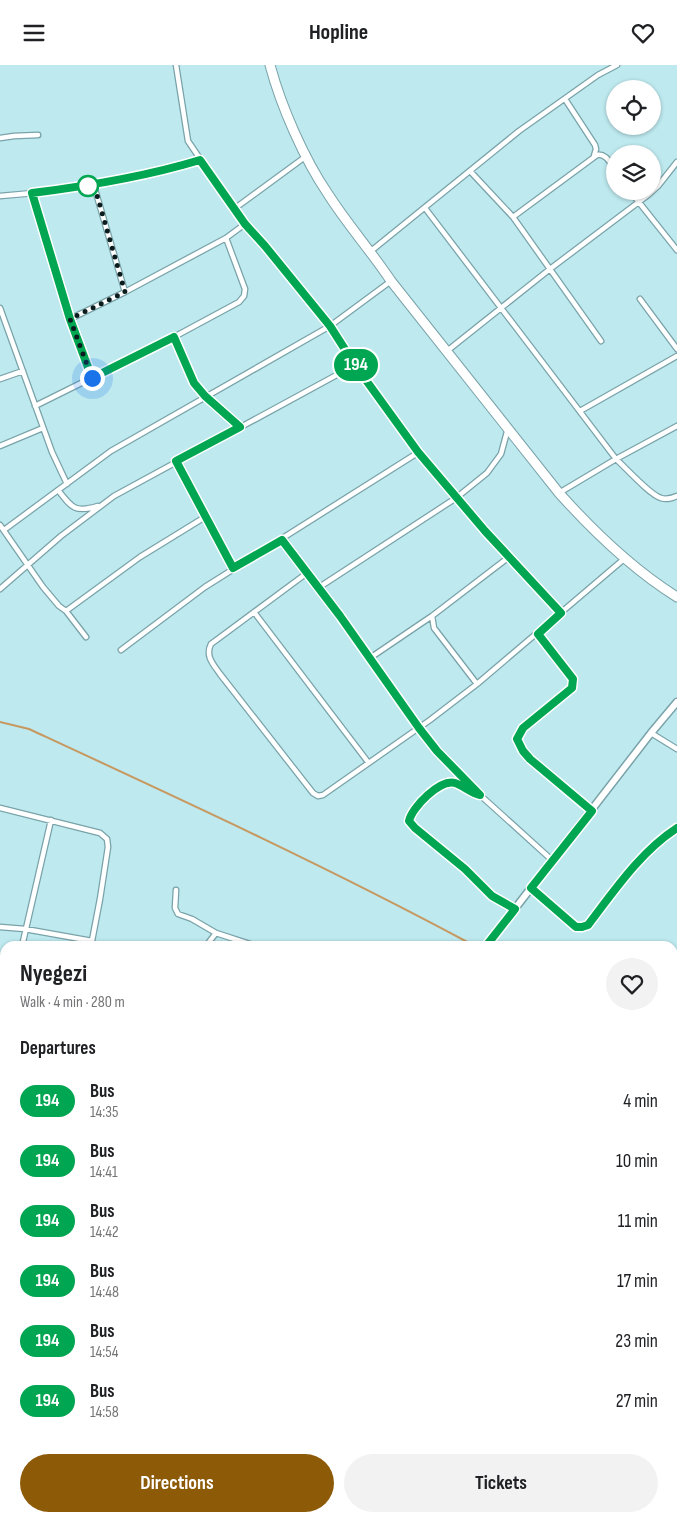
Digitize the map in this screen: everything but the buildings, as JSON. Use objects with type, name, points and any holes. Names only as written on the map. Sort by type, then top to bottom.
[{"type":"highway","points":[[270,65],[305,157],[328,195],[371,251],[391,281],[559,493],[624,559],[677,597]]},
{"type":"street","points":[[176,65],[188,141],[234,209],[330,326],[355,365],[418,452],[456,498],[561,613]]},
{"type":"street","points":[[371,251],[519,131],[598,75],[617,65]]},
{"type":"street","points":[[566,99],[595,145],[596,152],[594,157]]},
{"type":"street","points":[[0,138],[14,135],[38,135]]},
{"type":"street","points":[[513,217],[594,157],[604,155],[606,158]]},
{"type":"street","points":[[234,209],[305,157]]},
{"type":"street","points":[[0,196],[94,185],[161,171],[200,160]]},
{"type":"street","points":[[446,352],[500,307],[638,203],[658,186],[677,162]]},
{"type":"street","points":[[470,171],[513,217],[601,341]]},
{"type":"street","points":[[94,185],[125,292]]},
{"type":"street","points":[[32,193],[70,319],[92,378]]},
{"type":"street","points":[[636,200],[677,250]]},
{"type":"street","points":[[424,209],[616,459],[654,494],[670,499],[677,496]]},
{"type":"street","points":[[70,319],[226,238],[245,224]]},
{"type":"street","points":[[35,406],[174,337],[239,302],[244,296],[245,289],[226,238]]},
{"type":"street","points":[[4,530],[110,451],[330,326],[391,281]]},
{"type":"street","points":[[640,299],[677,349]]},
{"type":"street","points":[[0,309],[52,452],[67,484]]},
{"type":"street","points":[[174,337],[194,383],[205,396],[240,427]]},
{"type":"street","points":[[580,411],[677,356]]},
{"type":"street","points":[[0,589],[61,536],[101,505],[176,461],[355,365]]},
{"type":"street","points":[[0,379],[23,371]]},
{"type":"street","points":[[559,493],[677,426]]},
{"type":"street","points":[[318,588],[456,498],[487,473],[501,454],[508,427]]},
{"type":"street","points":[[0,446],[43,428]]},
{"type":"street","points":[[121,650],[233,568],[282,540],[418,452]]},
{"type":"street","points":[[176,461],[233,568]]},
{"type":"street","points":[[58,490],[69,505],[75,509],[84,510],[101,505]]},
{"type":"street","points":[[66,611],[140,557],[205,517]]},
{"type":"street","points":[[0,525],[56,602],[66,611],[86,637]]},
{"type":"street","points":[[282,540],[340,616],[437,751],[480,795],[553,861]]},
{"type":"street","points":[[370,658],[432,615],[509,557]]},
{"type":"street","points":[[307,573],[210,647],[208,653],[209,658],[220,674],[316,795],[323,795],[419,728],[477,684],[624,559]]},
{"type":"street","points":[[254,612],[368,762]]},
{"type":"street","points":[[432,615],[434,628],[477,684]]},
{"type":"street","points":[[538,634],[573,679],[573,684],[570,691],[523,728],[517,739],[523,751],[530,759],[592,811]]},
{"type":"street","points":[[490,941],[677,702]]},
{"type":"street","points":[[651,733],[677,749]]},
{"type":"street","points":[[480,795],[456,783],[448,783],[432,791],[411,815],[409,821],[465,869],[492,896],[515,909]]},
{"type":"street","points":[[0,808],[100,833],[107,839],[108,847],[93,941]]},
{"type":"street","points":[[23,941],[51,820]]},
{"type":"street","points":[[531,888],[576,927],[588,925],[621,882],[663,838],[677,828]]},
{"type":"street","points":[[176,890],[175,908],[178,914],[192,919],[216,933],[241,941]]},
{"type":"street","points":[[0,927],[25,929],[79,941]]},
{"type":"street","points":[[210,941],[216,933]]},
{"type":"waterway","points":[[0,722],[29,729],[197,807],[363,888],[465,941]]},
{"type":"bus line","name":"194","points":[[490,941],[515,909],[492,896],[465,869],[439,849],[409,821],[411,815],[437,787],[448,783],[456,783],[480,795],[437,751],[419,728],[386,679],[282,540],[233,568],[176,461],[240,427],[205,396],[194,383],[174,337],[92,378],[70,319],[32,193],[94,185],[161,171],[200,160],[245,224],[330,326],[355,365],[418,452],[485,531],[561,613],[538,634],[573,679],[572,688],[523,728],[517,739],[523,751],[530,759],[592,811],[531,888],[576,927],[588,925],[621,882],[667,834],[677,828]]},
{"type":"route","points":[[88,186],[94,185],[125,292],[70,319],[92,378]]}]
